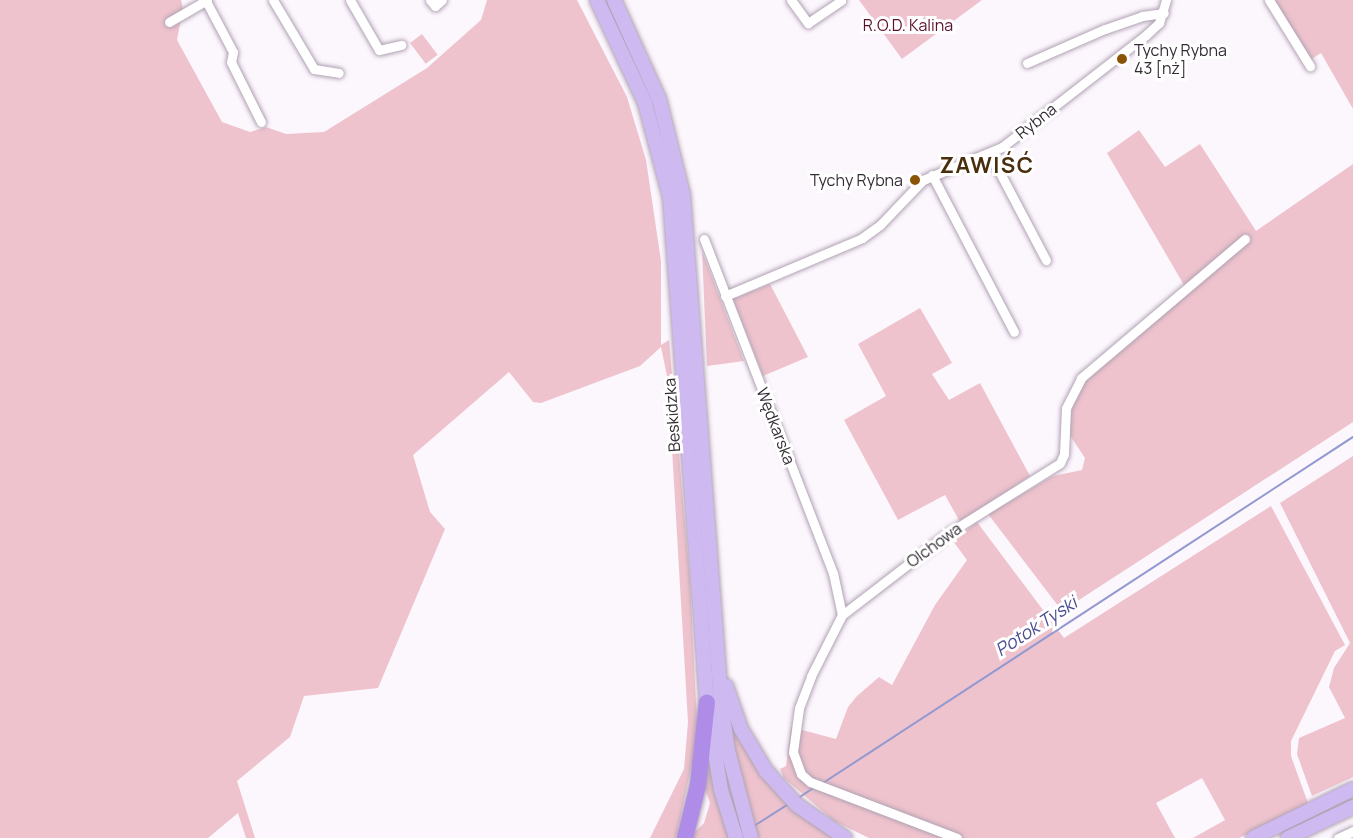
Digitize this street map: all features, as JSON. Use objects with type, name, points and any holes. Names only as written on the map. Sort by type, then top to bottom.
[{"type":"highway","points":[[685,838],[698,785],[707,702]]},
{"type":"main road","name":"Beskidzka","points":[[597,0],[645,103],[670,197],[707,702],[713,753],[734,832]]},
{"type":"main road","name":"Beskidzka","points":[[614,0],[659,99],[684,195],[718,659],[728,751],[751,838]]},
{"type":"main road","points":[[718,659],[741,729],[779,786],[797,805],[845,838]]},
{"type":"main road","points":[[1253,838],[1353,789]]},
{"type":"main road","points":[[1288,838],[1353,807]]},
{"type":"street","points":[[169,22],[206,0],[233,52],[231,62],[261,122]]},
{"type":"street","points":[[273,0],[314,69],[339,74]]},
{"type":"street","points":[[350,0],[379,50],[401,45]]},
{"type":"street","points":[[430,0],[435,6],[442,0]]},
{"type":"street","points":[[791,0],[808,23],[841,1]]},
{"type":"street","points":[[1028,63],[1105,29],[1142,16],[1164,13],[1166,0]]},
{"type":"street","points":[[1269,0],[1310,66]]},
{"type":"street","name":"Rybna","points":[[725,296],[862,238],[932,175],[990,154],[1146,35],[1164,13]]},
{"type":"street","points":[[990,154],[1046,260]]},
{"type":"street","points":[[932,175],[1014,332]]},
{"type":"street","name":"Olchowa","points":[[957,838],[810,782],[794,761],[799,708],[842,615],[947,534],[1055,468],[1065,454],[1066,408],[1081,378],[1245,239]]},
{"type":"street","name":"Wędkarska","points":[[704,240],[833,573],[842,615]]},
{"type":"street","points":[[1338,838],[1353,831]]},
{"type":"green space","points":[[0,0],[181,0],[183,8],[177,40],[222,122],[250,132],[266,127],[286,134],[324,132],[427,68],[481,20],[487,0],[577,0],[627,97],[646,160],[661,261],[661,345],[669,340],[690,580],[697,722],[695,749],[676,838],[650,838],[684,769],[688,722],[668,381],[661,347],[640,366],[541,403],[533,402],[509,372],[413,455],[430,512],[445,529],[378,688],[304,696],[290,737],[237,781],[255,838],[246,838],[238,813],[208,838],[0,838]]},
{"type":"green space","name":"R.O.D. Kalina","points":[[859,0],[982,0],[902,59]]},
{"type":"green space","points":[[1272,0],[1353,0],[1353,109],[1321,53],[1310,60]]},
{"type":"green space","points":[[422,34],[438,55],[426,64],[410,43]]},
{"type":"green space","points":[[1139,130],[1165,167],[1200,144],[1256,231],[1353,164],[1353,422],[1062,611],[988,514],[1053,476],[1082,470],[1085,458],[1069,434],[1069,425],[1073,404],[1082,385],[1184,285],[1107,153]]},
{"type":"green space","points":[[702,251],[744,361],[707,366]]},
{"type":"green space","points":[[770,284],[808,357],[763,376],[733,299]]},
{"type":"green space","points":[[920,308],[952,363],[932,374],[949,400],[980,383],[1030,476],[960,522],[945,495],[898,520],[844,420],[886,396],[858,344]]},
{"type":"green space","points":[[1353,456],[1353,777],[1312,796],[1297,754],[1299,738],[1345,718],[1329,687],[1334,668],[1350,643],[1280,503]]},
{"type":"green space","points":[[1271,506],[1345,645],[1335,651],[1291,741],[1291,756],[1309,806],[1239,838],[1193,838],[1225,820],[1202,778],[1156,803],[1175,838],[869,838],[834,821],[784,778],[780,769],[786,766],[791,727],[836,739],[848,707],[857,696],[879,677],[892,685],[935,605],[967,560],[953,541],[977,522],[1064,638]]},
{"type":"green space","points":[[737,730],[836,838],[757,838],[738,777],[731,734]]},
{"type":"green space","points":[[709,757],[729,838],[689,838],[704,823],[710,803],[704,786]]},
{"type":"waterway","name":"Potok Tyski","points":[[823,783],[1353,437]]},
{"type":"waterway","name":"Potok Tyski","points":[[797,799],[815,787]]},
{"type":"waterway","name":"Potok Tyski","points":[[754,826],[790,803]]},
{"type":"place","name":"Tychy Rybna 43 [nż]","points":[[1122,59]]},
{"type":"place","name":"Tychy Rybna","points":[[915,180]]},
{"type":"district","name":"ZAWIŚĆ","points":[[987,166]]}]
